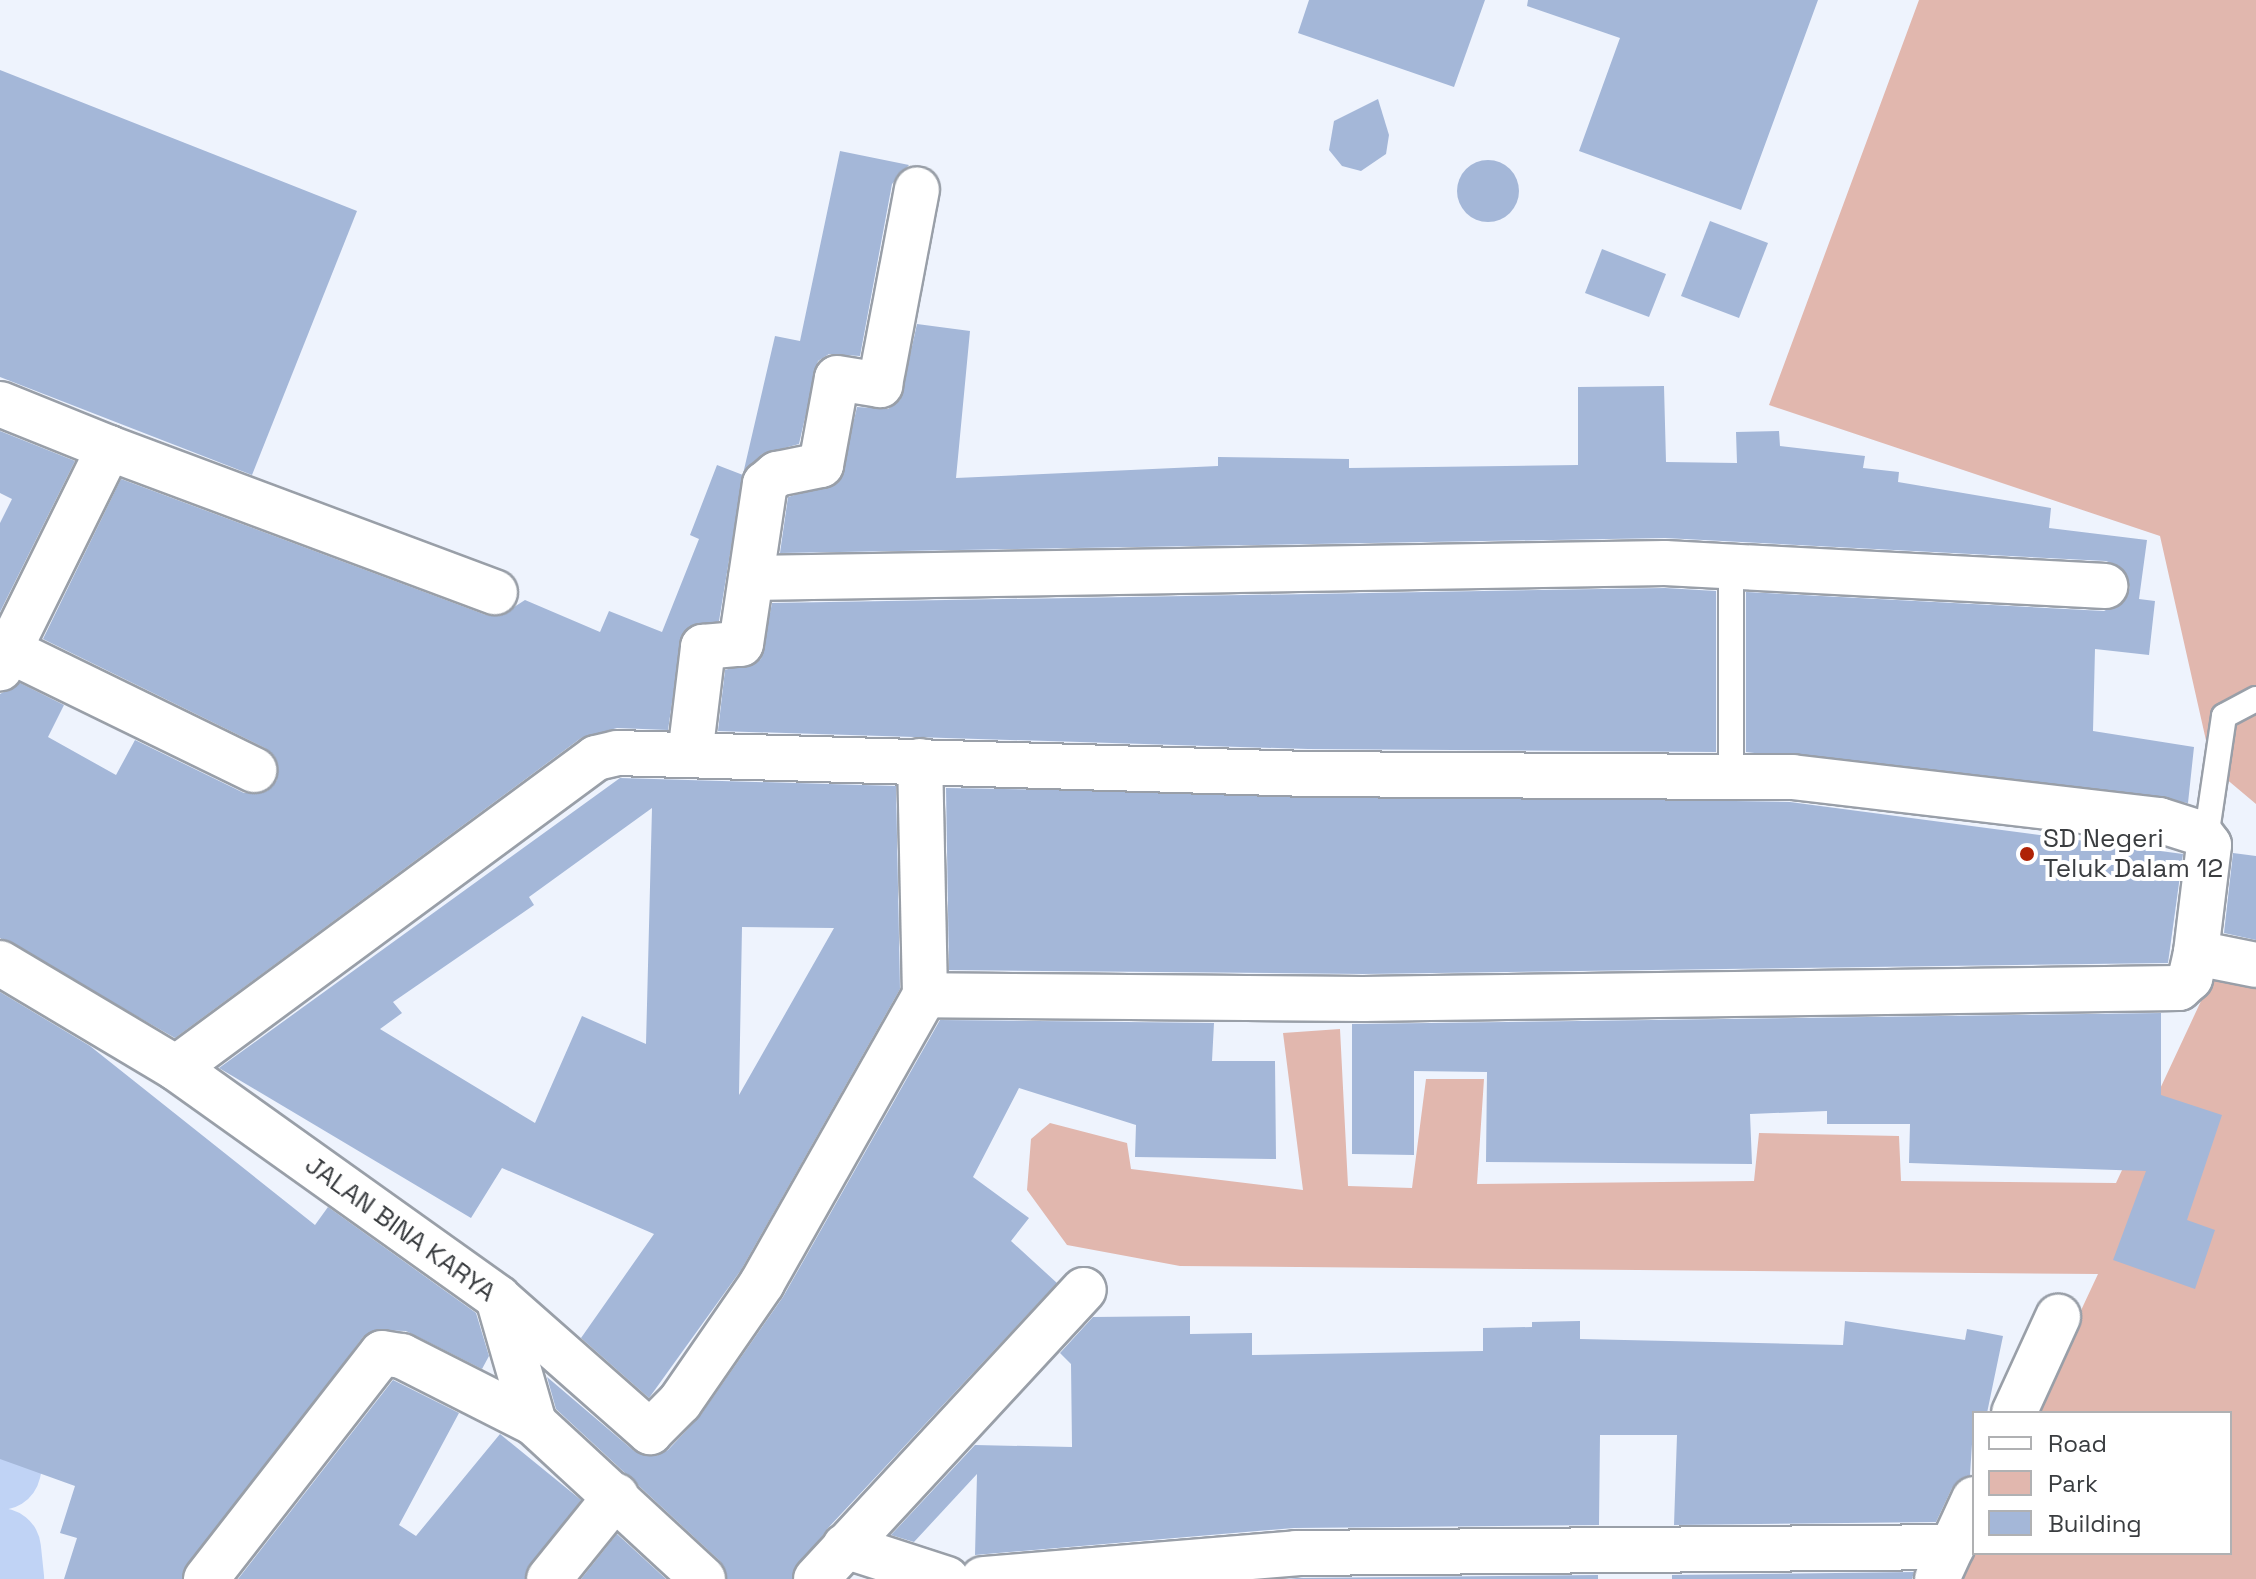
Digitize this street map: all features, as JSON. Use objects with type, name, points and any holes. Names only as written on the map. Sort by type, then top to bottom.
[{"type":"street","points":[[690,755],[703,647],[741,644],[765,484],[777,474],[821,465],[837,378],[880,385],[917,189]]},
{"type":"street","points":[[0,404],[109,448],[495,592]]},
{"type":"street","points":[[109,448],[4,655],[254,770]]},
{"type":"street","points":[[751,578],[1731,567],[2105,586]]},
{"type":"street","points":[[176,1068],[596,758],[690,755],[1308,774],[1731,776],[2159,820],[2206,838],[2196,953],[2190,978],[2179,988],[2134,991],[925,995]]},
{"type":"street","points":[[498,1298],[643,1428],[657,1431],[762,1283],[925,995],[920,761]]},
{"type":"street","points":[[2196,953],[2256,965]]},
{"type":"street","name":"JALAN BINA KARYA","points":[[0,963],[176,1068],[498,1298],[534,1423]]},
{"type":"street","points":[[816,1579],[1084,1290]]},
{"type":"street","points":[[2015,1411],[2058,1317]]},
{"type":"street","points":[[206,1579],[382,1353],[402,1356],[534,1423],[703,1579]]},
{"type":"street","points":[[549,1579],[616,1496]]},
{"type":"street","points":[[983,1579],[1296,1553],[1945,1563],[1972,1503]]},
{"type":"street","points":[[845,1546],[947,1579]]},
{"type":"lane","points":[[1731,567],[1731,776]]},
{"type":"lane","points":[[2206,838],[2224,716],[2256,699]]},
{"type":"green space","points":[[1919,0],[2256,0],[2256,804],[2212,767],[2160,536],[1769,405]]},
{"type":"green space","points":[[2223,954],[2256,954],[2256,1579],[1957,1579],[1972,1546],[1972,1555],[2232,1555],[2232,1411],[2034,1411],[2098,1274],[1180,1266],[1067,1245],[1027,1190],[1031,1139],[1050,1123],[1127,1143],[1131,1169],[1303,1190],[1283,1033],[1340,1029],[1348,1186],[1412,1188],[1426,1079],[1484,1079],[1477,1184],[1754,1181],[1759,1133],[1899,1136],[1901,1181],[2116,1183]]},
{"type":"building","points":[[1309,0],[1485,0],[1454,87],[1298,33]]},
{"type":"building","points":[[1528,0],[1818,0],[1741,210],[1579,151],[1620,38],[1527,6]]},
{"type":"building","points":[[0,70],[357,211],[252,475],[0,377]]},
{"type":"building","points":[[1378,99],[1389,135],[1386,154],[1361,171],[1342,166],[1329,150],[1334,121]]},
{"type":"building","points":[[840,151],[909,165],[892,184],[860,356],[829,354],[818,361],[799,444],[762,454],[743,474],[775,336],[800,341]]},
{"type":"building","points":[[1488,160],[1510,169],[1519,191],[1510,213],[1488,222],[1466,213],[1457,191],[1466,169]]},
{"type":"building","points":[[1710,221],[1768,243],[1739,318],[1681,296]]},
{"type":"building","points":[[1602,249],[1666,274],[1649,317],[1585,293]]},
{"type":"building","points":[[917,324],[970,331],[956,478],[1218,466],[1218,457],[1349,459],[1349,468],[1578,465],[1578,387],[1664,386],[1666,462],[1737,463],[1736,432],[1779,431],[1780,446],[1865,456],[1863,468],[1899,472],[1898,482],[2051,508],[2049,528],[2147,540],[2139,599],[2155,601],[2149,655],[2095,649],[2093,731],[2194,747],[2188,803],[1746,752],[1746,592],[2104,611],[2125,600],[2130,587],[2119,566],[2106,561],[1665,538],[780,553],[788,497],[839,482],[857,407],[888,409],[900,400]]},
{"type":"building","points":[[0,431],[75,461],[0,612],[0,523],[12,499],[0,493]]},
{"type":"building","points":[[717,465],[743,475],[719,621],[682,634],[668,730],[617,728],[581,738],[175,1038],[0,938],[0,694],[20,683],[64,705],[48,737],[116,775],[135,740],[244,793],[267,791],[277,780],[275,757],[265,748],[43,639],[121,479],[486,615],[500,616],[525,600],[600,632],[609,611],[662,632],[699,539],[690,535]]},
{"type":"building","points":[[1665,588],[1716,591],[1716,752],[1308,749],[718,731],[725,670],[761,659],[772,603]]},
{"type":"building","points":[[620,778],[896,786],[900,989],[741,1270],[649,1398],[581,1338],[654,1234],[502,1168],[471,1218],[219,1068]],"holes":[[[652,808],[646,1044],[582,1016],[535,1123],[380,1029],[402,1013],[393,1002],[534,905],[529,897]],[[742,927],[834,928],[739,1095]]]},
{"type":"building","points":[[946,788],[1790,802],[2183,854],[2168,963],[1363,974],[949,970]]},
{"type":"building","points":[[2233,853],[2256,856],[2256,940],[2224,933]]},
{"type":"building","points":[[0,992],[90,1046],[315,1225],[328,1207],[476,1313],[489,1356],[482,1369],[406,1331],[374,1330],[363,1337],[182,1579],[64,1579],[77,1538],[60,1533],[75,1486],[0,1459]]},
{"type":"building","points":[[2161,1013],[2161,1095],[2222,1115],[2187,1220],[2215,1230],[2195,1289],[2113,1260],[2146,1171],[1909,1163],[1910,1124],[1827,1124],[1827,1111],[1750,1114],[1752,1164],[1486,1162],[1487,1072],[1414,1071],[1414,1155],[1352,1154],[1352,1024]]},
{"type":"building","points":[[940,1020],[1214,1023],[1212,1061],[1275,1061],[1276,1159],[1135,1157],[1136,1125],[1019,1088],[973,1177],[1029,1218],[1011,1241],[1057,1283],[828,1528],[792,1579],[727,1579],[720,1561],[556,1409],[547,1377],[634,1451],[656,1456],[668,1450],[700,1416],[783,1297]]},
{"type":"building","points":[[1190,1316],[1190,1334],[1252,1333],[1252,1355],[1483,1351],[1483,1328],[1532,1327],[1532,1322],[1580,1321],[1580,1339],[1843,1345],[1845,1321],[1965,1340],[1967,1329],[2003,1336],[1987,1411],[1972,1411],[1970,1475],[1952,1488],[1936,1522],[1674,1525],[1677,1435],[1600,1435],[1599,1525],[1294,1528],[975,1555],[977,1474],[914,1542],[891,1535],[975,1445],[1072,1447],[1071,1364],[1060,1353],[1093,1317]]},
{"type":"building","points":[[393,1380],[459,1413],[399,1525],[416,1536],[500,1434],[581,1500],[525,1579],[238,1579]]},
{"type":"building","points":[[617,1534],[666,1579],[581,1579]]},
{"type":"building","points":[[1914,1572],[1912,1579],[1672,1579],[1672,1575]]},
{"type":"building","points":[[1598,1575],[1598,1579],[1285,1579],[1297,1578]]},
{"type":"waterway","points":[[0,1469],[16,1398]]},
{"type":"waterway","points":[[0,1549],[3,1579]]},
{"type":"place","name":"SD Negeri Teluk Dalam 12","points":[[2027,854]]}]
